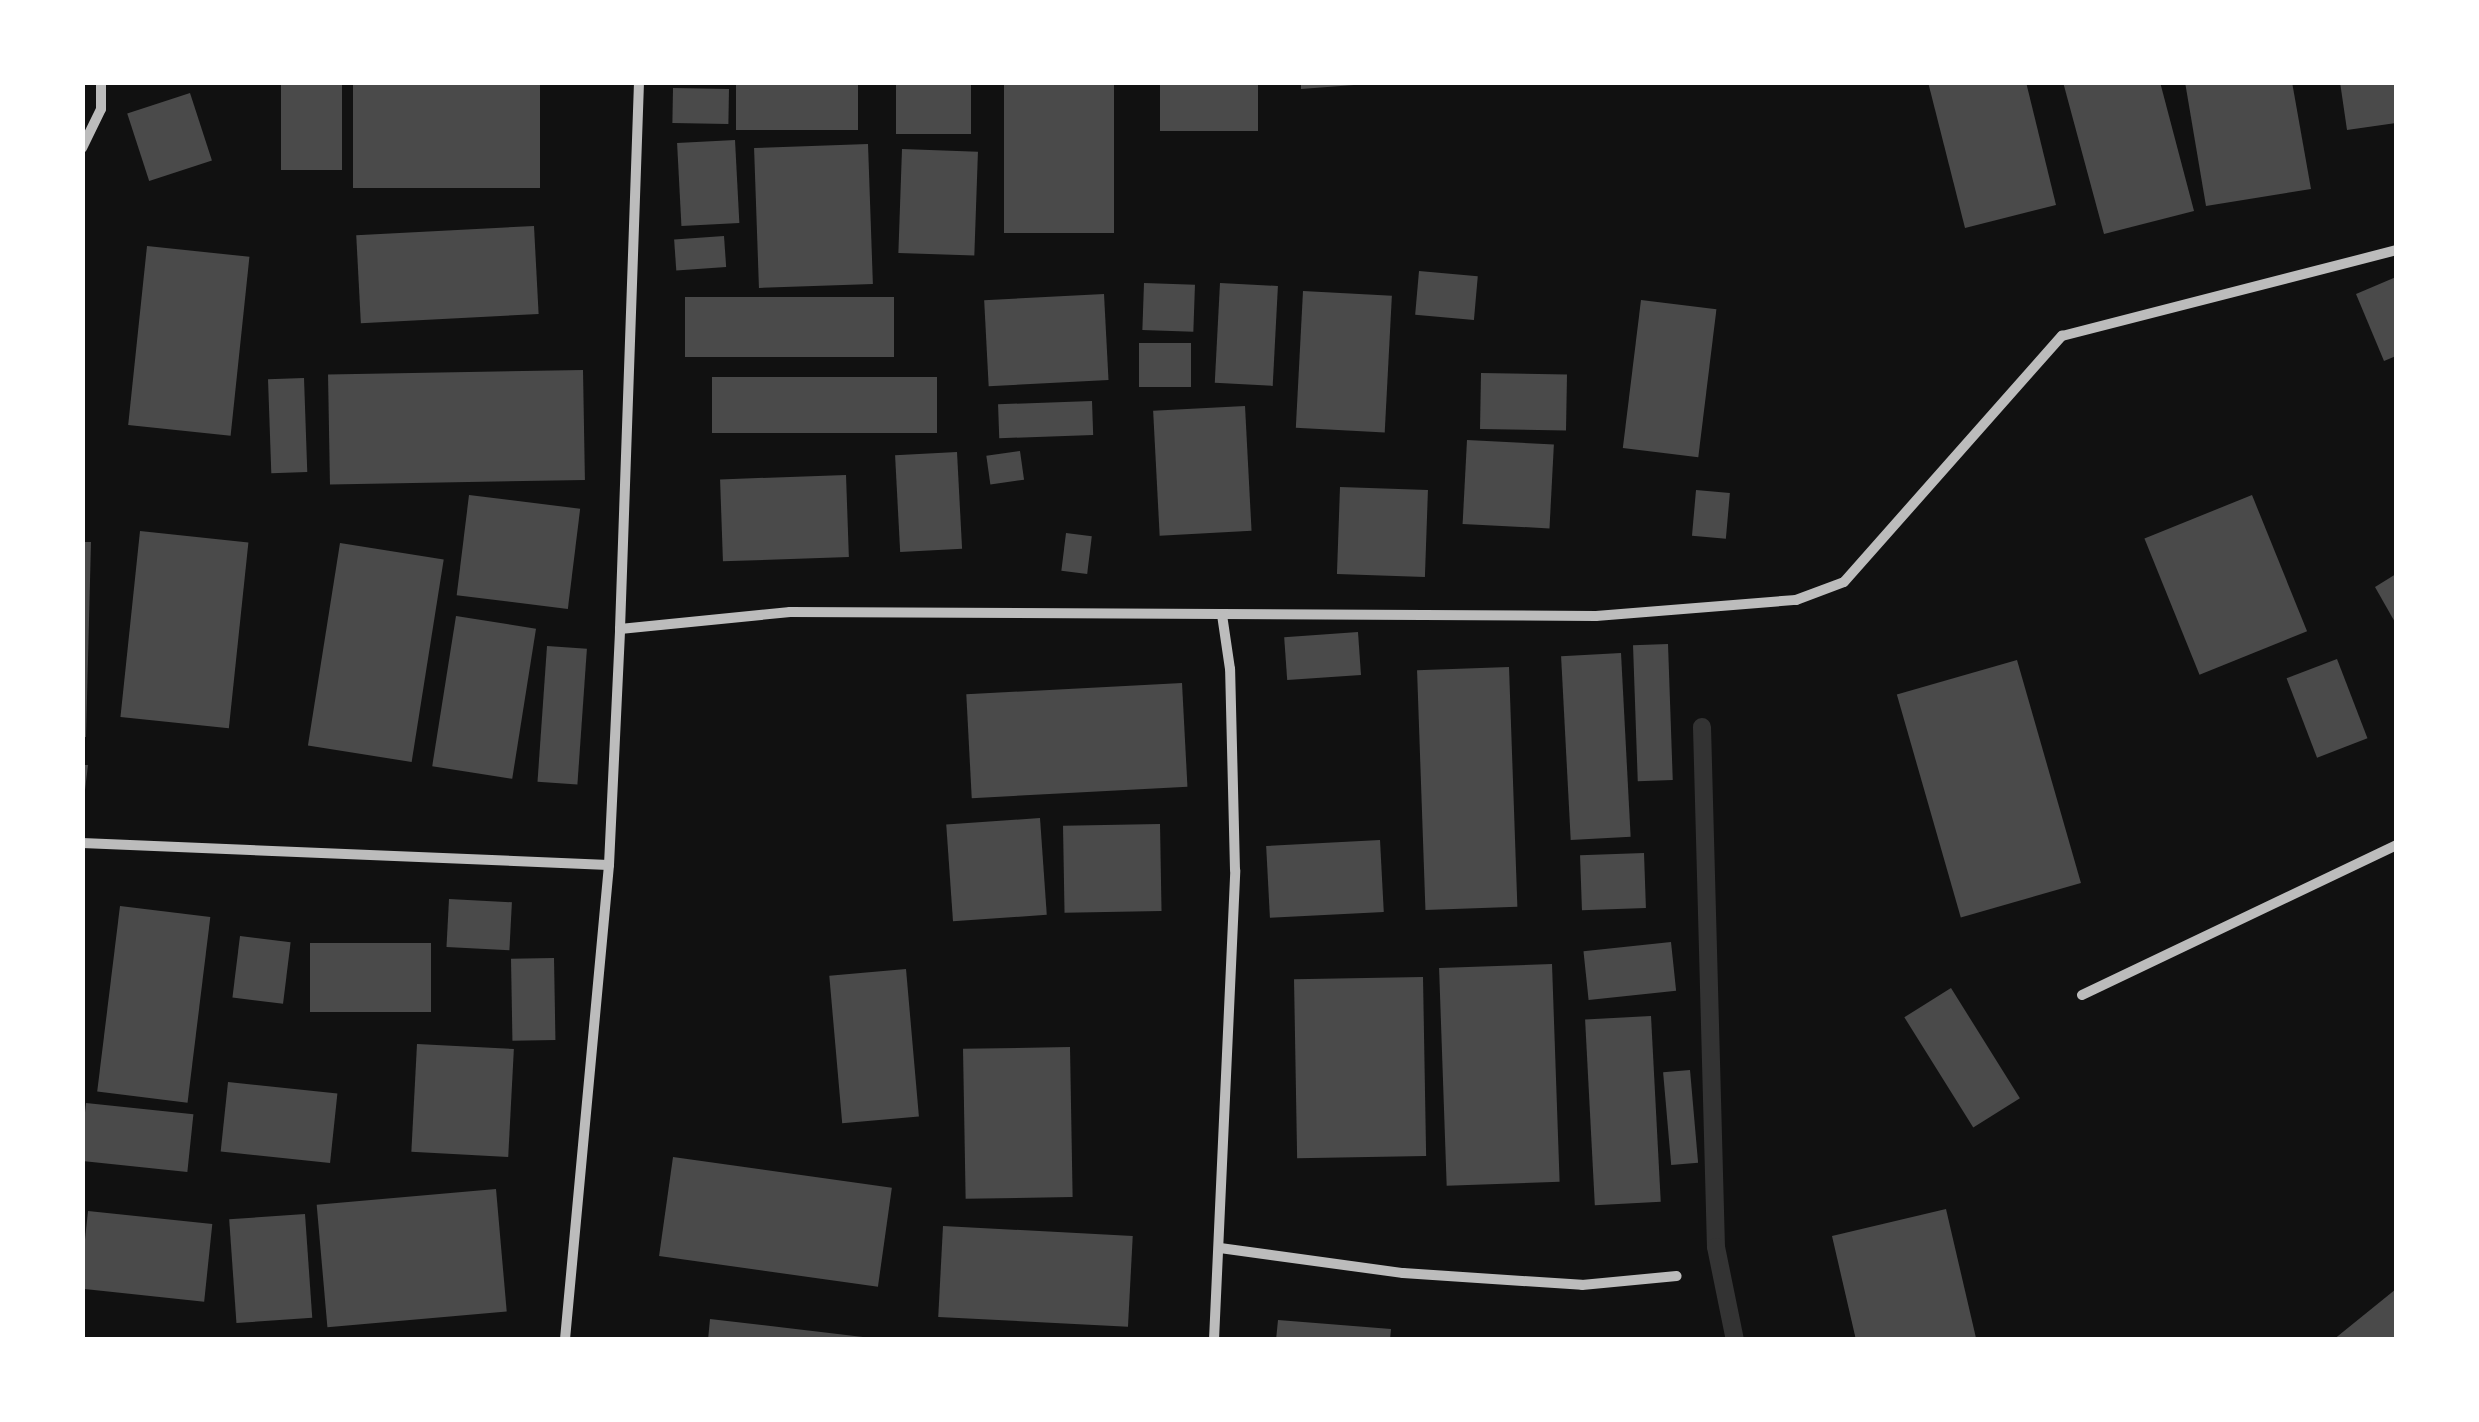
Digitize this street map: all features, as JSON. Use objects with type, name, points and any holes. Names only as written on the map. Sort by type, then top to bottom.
[{"type":"street","points":[[82,148],[101,109],[101,82]]},
{"type":"street","points":[[564,1340],[609,864],[639,82]]},
{"type":"street","points":[[620,629],[790,612],[1596,616],[1796,600],[1844,582],[2062,336],[2396,250]]},
{"type":"street","points":[[1214,1340],[1235,870],[1230,669],[1222,615]]},
{"type":"street","points":[[82,843],[609,864]]},
{"type":"street","points":[[2082,995],[2396,845]]},
{"type":"street","points":[[1220,1248],[1403,1273],[1582,1285],[1677,1276]]},
{"type":"building","points":[[281,82],[342,82],[342,170],[281,170]]},
{"type":"building","points":[[353,82],[540,82],[540,188],[353,188]]},
{"type":"building","points":[[736,82],[858,82],[858,130],[736,130]]},
{"type":"building","points":[[896,82],[971,82],[971,134],[896,134]]},
{"type":"building","points":[[1004,82],[1114,82],[1114,233],[1004,233]]},
{"type":"building","points":[[1160,82],[1258,82],[1258,131],[1160,131]]},
{"type":"building","points":[[1301,82],[1354,82],[1354,85],[1301,89]]},
{"type":"building","points":[[1928,82],[2026,82],[2056,205],[1965,228]]},
{"type":"building","points":[[2063,82],[2160,82],[2194,211],[2104,234]]},
{"type":"building","points":[[2185,82],[2292,82],[2311,189],[2206,206]]},
{"type":"building","points":[[2340,82],[2396,82],[2396,123],[2347,130]]},
{"type":"building","points":[[673,88],[729,89],[728,124],[672,123]]},
{"type":"building","points":[[190,93],[212,161],[149,181],[127,113]]},
{"type":"building","points":[[735,140],[739,223],[681,226],[677,143]]},
{"type":"building","points":[[868,144],[873,284],[759,288],[754,148]]},
{"type":"building","points":[[902,149],[978,152],[974,256],[898,253]]},
{"type":"building","points":[[534,226],[539,314],[361,323],[356,235]]},
{"type":"building","points":[[724,236],[726,267],[676,270],[674,239]]},
{"type":"building","points":[[147,246],[249,257],[231,436],[128,425]]},
{"type":"building","points":[[1419,271],[1478,276],[1474,320],[1415,315]]},
{"type":"building","points":[[2396,277],[2396,356],[2384,361],[2356,294]]},
{"type":"building","points":[[1144,283],[1195,285],[1193,332],[1142,330]]},
{"type":"building","points":[[1220,283],[1278,286],[1273,386],[1215,383]]},
{"type":"building","points":[[1303,291],[1392,296],[1385,432],[1296,428]]},
{"type":"building","points":[[1104,294],[1109,380],[989,386],[984,300]]},
{"type":"building","points":[[685,297],[894,297],[894,357],[685,357]]},
{"type":"building","points":[[1641,300],[1716,309],[1698,457],[1623,448]]},
{"type":"building","points":[[1139,343],[1191,343],[1191,387],[1139,387]]},
{"type":"building","points":[[583,370],[585,480],[330,484],[328,374]]},
{"type":"building","points":[[1481,373],[1567,375],[1566,430],[1480,429]]},
{"type":"building","points":[[712,377],[937,377],[937,433],[712,433]]},
{"type":"building","points":[[304,378],[307,472],[271,473],[268,379]]},
{"type":"building","points":[[1092,401],[1093,435],[999,438],[998,404]]},
{"type":"building","points":[[1245,406],[1252,531],[1160,536],[1153,411]]},
{"type":"building","points":[[1467,440],[1554,445],[1549,528],[1463,524]]},
{"type":"building","points":[[1020,451],[1024,480],[990,484],[986,456]]},
{"type":"building","points":[[957,452],[962,549],[900,552],[895,455]]},
{"type":"building","points":[[846,475],[849,557],[723,561],[720,479]]},
{"type":"building","points":[[1340,487],[1428,490],[1425,577],[1337,574]]},
{"type":"building","points":[[1696,490],[1730,493],[1726,539],[1692,536]]},
{"type":"building","points":[[469,495],[580,509],[568,609],[457,595]]},
{"type":"building","points":[[2252,495],[2307,631],[2200,675],[2144,538]]},
{"type":"building","points":[[140,531],[248,542],[229,728],[120,717]]},
{"type":"building","points":[[1066,533],[1092,536],[1087,574],[1061,571]]},
{"type":"building","points":[[82,542],[91,542],[86,737],[82,737]]},
{"type":"building","points":[[340,543],[444,559],[412,762],[308,745]]},
{"type":"building","points":[[2396,574],[2396,624],[2375,587]]},
{"type":"building","points":[[456,616],[536,629],[512,779],[432,766]]},
{"type":"building","points":[[1358,632],[1361,675],[1287,680],[1284,637]]},
{"type":"building","points":[[1668,644],[1673,780],[1638,781],[1633,645]]},
{"type":"building","points":[[547,646],[587,649],[577,784],[538,782]]},
{"type":"building","points":[[1621,653],[1631,837],[1571,840],[1561,656]]},
{"type":"building","points":[[2337,659],[2367,738],[2317,758],[2287,678]]},
{"type":"building","points":[[2017,660],[2081,883],[1961,917],[1897,694]]},
{"type":"building","points":[[1509,667],[1517,907],[1425,910],[1417,670]]},
{"type":"building","points":[[1182,683],[1187,787],[972,798],[966,694]]},
{"type":"building","points":[[82,765],[88,765],[85,790],[82,789]]},
{"type":"building","points":[[1040,818],[1047,915],[953,921],[946,825]]},
{"type":"building","points":[[1160,824],[1162,911],[1065,913],[1063,826]]},
{"type":"building","points":[[1380,840],[1384,912],[1270,918],[1266,846]]},
{"type":"building","points":[[1644,853],[1646,908],[1582,910],[1580,855]]},
{"type":"building","points":[[449,899],[512,902],[509,950],[446,947]]},
{"type":"building","points":[[120,906],[210,917],[188,1103],[97,1092]]},
{"type":"building","points":[[240,936],[291,942],[283,1004],[232,998]]},
{"type":"building","points":[[1671,942],[1676,991],[1589,1000],[1583,951]]},
{"type":"building","points":[[310,943],[431,943],[431,1012],[310,1012]]},
{"type":"building","points":[[554,958],[555,1040],[512,1041],[511,959]]},
{"type":"building","points":[[1552,964],[1560,1182],[1447,1186],[1439,968]]},
{"type":"building","points":[[906,969],[919,1116],[842,1123],[829,976]]},
{"type":"building","points":[[1423,977],[1426,1156],[1297,1158],[1294,979]]},
{"type":"building","points":[[1951,988],[2020,1098],[1973,1127],[1904,1017]]},
{"type":"building","points":[[1651,1016],[1661,1202],[1595,1205],[1585,1019]]},
{"type":"building","points":[[417,1044],[514,1049],[508,1157],[411,1152]]},
{"type":"building","points":[[1070,1047],[1073,1197],[966,1199],[963,1049]]},
{"type":"building","points":[[1690,1070],[1698,1163],[1671,1165],[1663,1072]]},
{"type":"building","points":[[228,1082],[337,1093],[330,1163],[221,1152]]},
{"type":"building","points":[[86,1103],[193,1114],[187,1172],[82,1161]]},
{"type":"building","points":[[673,1157],[892,1188],[878,1287],[659,1256]]},
{"type":"building","points":[[496,1189],[507,1312],[327,1327],[317,1205]]},
{"type":"building","points":[[1946,1209],[1976,1338],[1856,1340],[1832,1236]]},
{"type":"building","points":[[88,1211],[212,1224],[204,1302],[82,1289]]},
{"type":"building","points":[[305,1214],[312,1318],[236,1323],[229,1219]]},
{"type":"building","points":[[943,1226],[1133,1236],[1128,1327],[938,1317]]},
{"type":"building","points":[[2396,1289],[2396,1340],[2333,1340]]},
{"type":"building","points":[[710,1319],[863,1337],[863,1340],[708,1340]]},
{"type":"building","points":[[1278,1320],[1391,1329],[1390,1340],[1276,1340]]},
{"type":"waterway","points":[[1702,727],[1716,1247],[1735,1340]]}]
